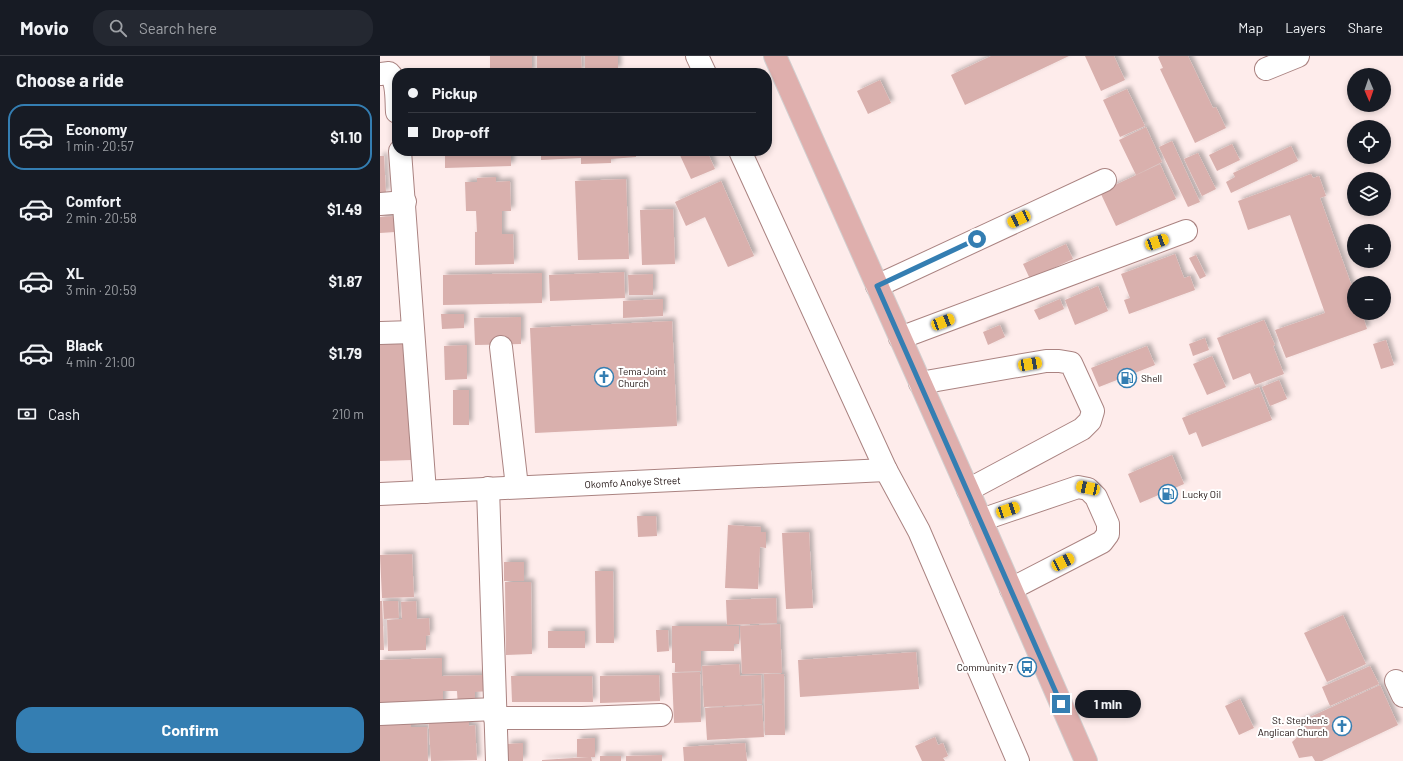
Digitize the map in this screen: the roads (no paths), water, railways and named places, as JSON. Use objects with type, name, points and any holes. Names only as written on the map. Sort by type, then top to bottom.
[{"type":"main road","points":[[775,56],[968,490],[1086,761]]},
{"type":"street","points":[[697,56],[703,68]]},
{"type":"street","points":[[1266,69],[1298,56]]},
{"type":"street","points":[[380,74],[388,73],[392,77]]},
{"type":"street","points":[[400,156],[425,492]]},
{"type":"street","points":[[742,156],[886,470],[919,531],[1018,761]]},
{"type":"street","points":[[877,286],[1105,180]]},
{"type":"street","points":[[380,204],[405,202]]},
{"type":"street","points":[[900,338],[1186,231]]},
{"type":"street","points":[[380,333],[413,332]]},
{"type":"street","points":[[501,347],[517,487]]},
{"type":"street","points":[[920,383],[1046,361],[1071,363],[1092,411],[1090,421],[1082,429],[968,490]]},
{"type":"street","name":"Okomfo Anokye Street","points":[[380,494],[886,470]]},
{"type":"street","points":[[980,520],[1078,486],[1088,488],[1096,497],[1108,524],[1108,534],[1102,542],[1011,589]]},
{"type":"street","points":[[488,488],[497,761]]},
{"type":"street","points":[[380,714],[495,714],[582,718],[661,716]]},
{"type":"place","name":"Tema Joint Church","points":[[604,377]]},
{"type":"place","name":"Shell","points":[[1127,378]]},
{"type":"place","name":"Lucky Oil","points":[[1168,494]]},
{"type":"place","name":"Community 7","points":[[1027,667]]},
{"type":"place","name":"St. Stephen's Anglican Church","points":[[1342,726]]}]
